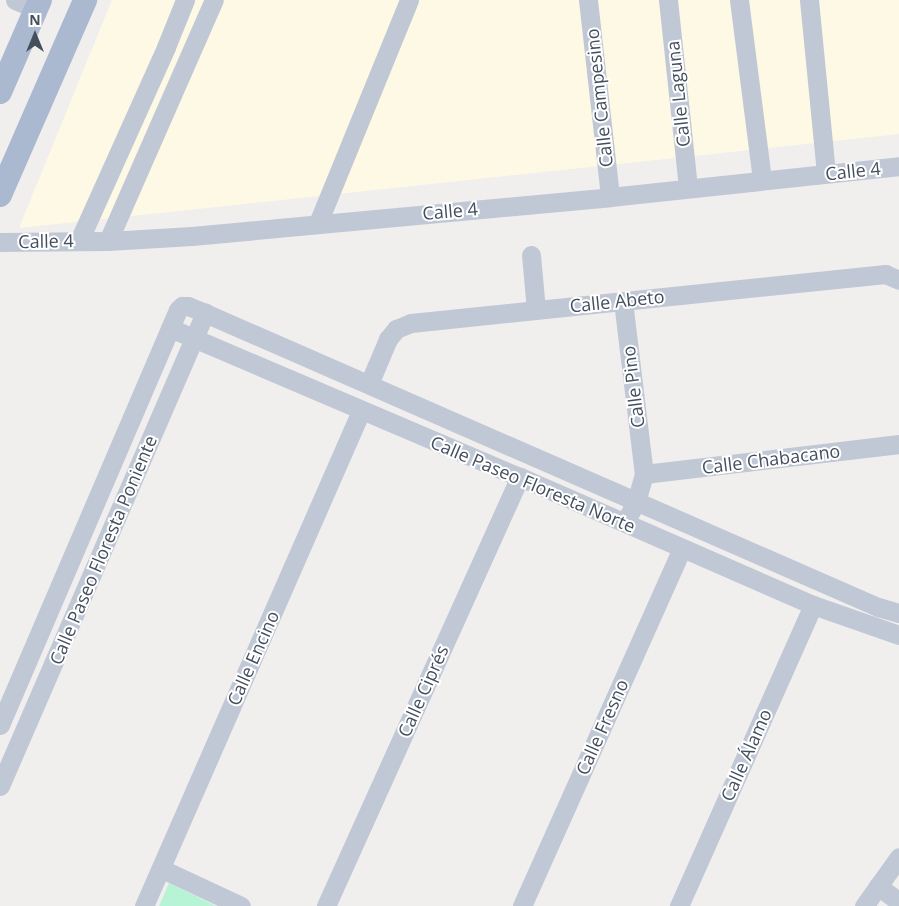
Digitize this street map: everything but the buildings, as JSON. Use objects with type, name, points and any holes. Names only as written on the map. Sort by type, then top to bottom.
[{"type":"main road","points":[[0,195],[85,0]]},
{"type":"main road","points":[[0,92],[30,3]]},
{"type":"street","points":[[79,241],[166,47],[185,0]]},
{"type":"street","points":[[108,241],[214,0]]},
{"type":"street","points":[[318,223],[408,0]]},
{"type":"street","name":"Calle Campesino","points":[[588,0],[610,197]]},
{"type":"street","name":"Calle Laguna","points":[[668,0],[688,188]]},
{"type":"street","points":[[739,0],[762,180]]},
{"type":"street","points":[[809,0],[826,173]]},
{"type":"street","name":"Calle 4","points":[[0,242],[108,241],[192,236],[610,197],[899,166]]},
{"type":"street","points":[[531,255],[536,310]]},
{"type":"street","name":"Calle Abeto","points":[[369,384],[388,339],[396,329],[411,323],[884,274],[899,279]]},
{"type":"street","name":"Calle Pino","points":[[623,300],[644,474]]},
{"type":"street","name":"Calle Paseo Floresta Norte","points":[[182,306],[188,306],[205,313],[878,607],[899,613]]},
{"type":"street","name":"Calle Paseo Floresta Poniente","points":[[0,725],[170,328],[178,310],[182,306]]},
{"type":"street","name":"Calle Paseo Floresta Poniente","points":[[0,786],[205,313]]},
{"type":"street","name":"Calle Paseo Floresta Norte","points":[[170,328],[195,337],[361,411],[520,477],[813,605],[899,635]]},
{"type":"street","name":"Calle Encino","points":[[144,906],[361,411]]},
{"type":"street","name":"Calle Chabacano","points":[[644,474],[899,444]]},
{"type":"street","points":[[625,524],[636,502],[644,474]]},
{"type":"street","name":"Calle Ciprés","points":[[326,906],[520,477]]},
{"type":"street","name":"Calle Fresno","points":[[522,906],[682,548]]},
{"type":"street","name":"Calle Álamo","points":[[679,906],[813,605]]},
{"type":"street","points":[[864,906],[899,857]]},
{"type":"street","points":[[162,868],[241,906]]},
{"type":"street","points":[[878,886],[899,902]]},
{"type":"shaded area","points":[[112,0],[899,0],[899,134],[19,228]]},
{"type":"green space","points":[[169,883],[216,906],[159,906]]}]
